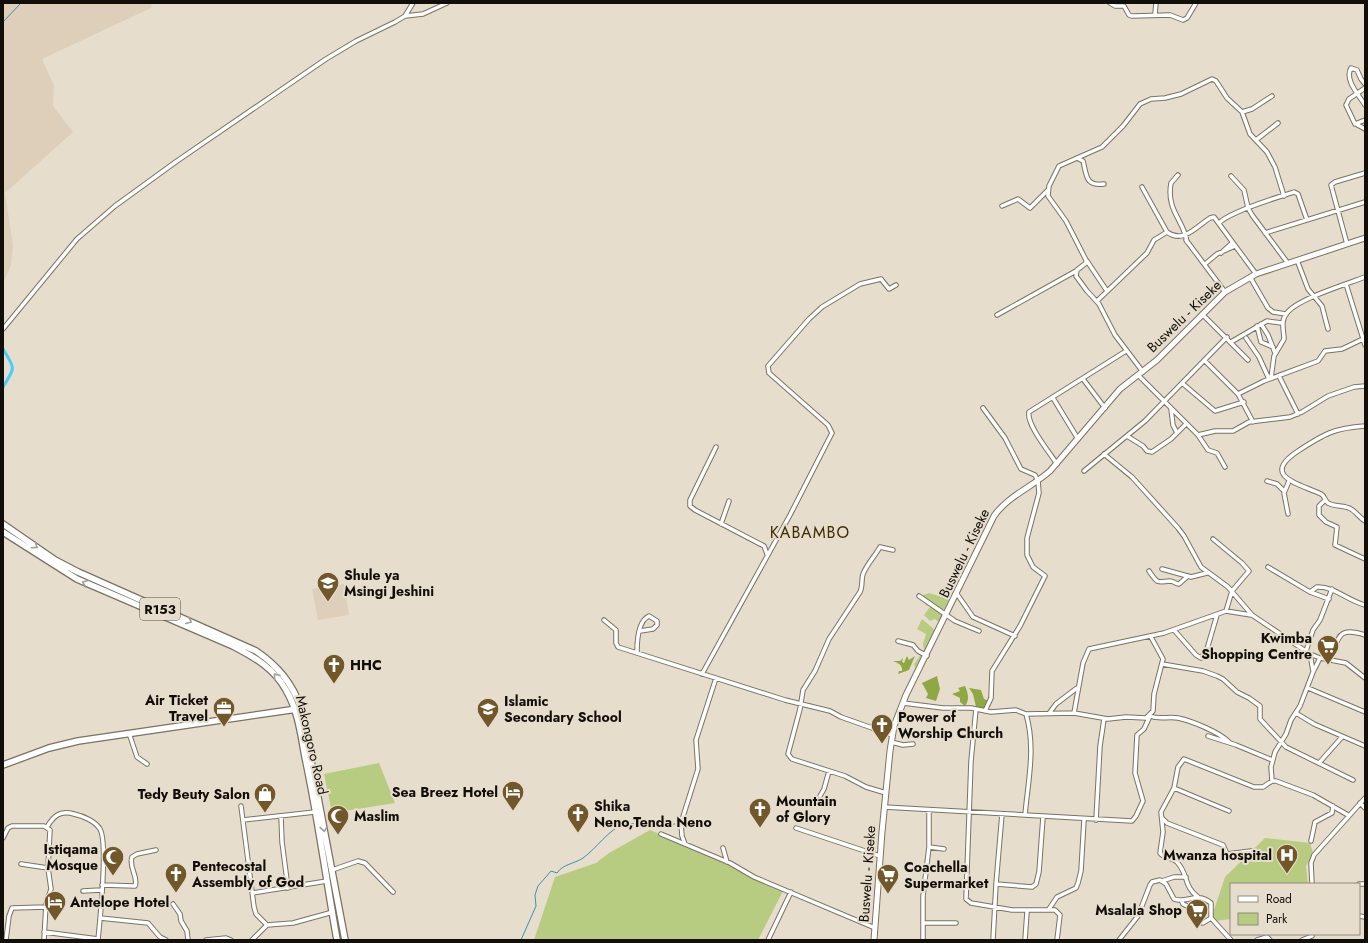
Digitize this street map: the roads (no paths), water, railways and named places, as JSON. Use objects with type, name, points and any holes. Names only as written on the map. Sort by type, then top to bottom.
[{"type":"main road","name":"Buswelu - Kiseke","points":[[874,940],[884,807],[892,735],[903,703],[947,616],[982,538],[996,513],[1007,502],[1038,481],[1057,464],[1120,390],[1143,372],[1225,292],[1256,274],[1288,262],[1365,239]]},
{"type":"main road","name":"Makongoro Road","points":[[3,524],[55,560],[78,572],[256,651],[272,662],[286,677],[292,685],[301,708],[345,940]]},
{"type":"main road","name":"Makongoro Road","points":[[3,532],[77,579],[253,656],[268,667],[281,682],[289,695],[295,710],[328,881],[337,940]]},
{"type":"main road","points":[[3,765],[58,745],[301,708]]},
{"type":"street","points":[[3,329],[77,239],[115,206],[170,165],[326,58],[356,41],[388,26],[404,16],[413,3]]},
{"type":"street","points":[[404,16],[424,14],[447,3]]},
{"type":"street","points":[[1110,3],[1115,6],[1124,6],[1129,15],[1132,16],[1155,14],[1170,15],[1184,20],[1196,3]]},
{"type":"street","points":[[1155,14],[1156,3]]},
{"type":"street","points":[[1365,84],[1357,70],[1351,68],[1349,73],[1350,80],[1365,105]]},
{"type":"street","points":[[1002,206],[1018,199],[1030,208],[1048,190],[1059,166],[1097,150],[1123,126],[1140,104],[1151,99],[1165,98],[1181,94],[1210,79],[1216,81],[1227,98],[1242,112],[1250,134],[1271,159],[1284,196]]},
{"type":"street","points":[[1365,88],[1357,92],[1349,99],[1346,105],[1353,122],[1365,129]]},
{"type":"street","points":[[1242,112],[1252,109],[1272,96]]},
{"type":"street","points":[[1356,124],[1365,120]]},
{"type":"street","points":[[1256,140],[1278,123]]},
{"type":"street","points":[[1076,158],[1083,161],[1085,175],[1089,182],[1104,184]]},
{"type":"street","points":[[1347,244],[1331,189],[1332,183],[1365,173]]},
{"type":"street","points":[[1178,175],[1171,183],[1172,206],[1176,218],[1186,234],[1187,242]]},
{"type":"street","points":[[1231,176],[1244,190],[1248,208],[1265,233],[1288,262]]},
{"type":"street","points":[[1142,187],[1166,232],[1172,236],[1182,236],[1214,217],[1256,274]]},
{"type":"street","points":[[1048,190],[1050,199],[1066,221],[1087,261],[1107,290]]},
{"type":"street","points":[[1219,223],[1225,217],[1294,192],[1298,194],[1307,220]]},
{"type":"street","points":[[1265,233],[1365,202]]},
{"type":"street","points":[[1097,301],[1147,253],[1154,240],[1166,232]]},
{"type":"street","points":[[1182,236],[1225,292]]},
{"type":"street","points":[[1205,264],[1234,244]]},
{"type":"street","points":[[1297,260],[1313,296],[1320,303],[1328,329]]},
{"type":"street","points":[[997,315],[1076,272],[1087,261]]},
{"type":"street","points":[[1076,272],[1076,276],[1083,286],[1097,301],[1115,335],[1143,372]]},
{"type":"street","points":[[1250,277],[1268,308],[1273,312],[1286,314]]},
{"type":"street","points":[[1270,379],[1276,353],[1284,339],[1282,323],[1286,314],[1313,296],[1365,277]]},
{"type":"street","points":[[702,674],[767,554],[790,515],[832,433],[828,425],[769,373],[768,366],[809,319],[826,304],[870,281],[881,279],[889,289],[896,285]]},
{"type":"street","points":[[1346,284],[1365,345]]},
{"type":"street","points":[[1202,314],[1227,337],[1248,360]]},
{"type":"street","points":[[1230,342],[1270,320],[1282,323]]},
{"type":"street","points":[[1259,325],[1261,342],[1273,347]]},
{"type":"street","points":[[1259,325],[1268,335],[1276,353]]},
{"type":"street","points":[[1084,471],[1128,436],[1205,361],[1227,337]]},
{"type":"street","points":[[1246,338],[1259,357],[1270,379]]},
{"type":"street","points":[[1238,394],[1270,379],[1318,361],[1325,351],[1342,349],[1364,338]]},
{"type":"street","points":[[1057,464],[1039,436],[1029,417],[1029,412],[1054,398],[1126,351]]},
{"type":"street","points":[[1205,361],[1238,394],[1244,402],[1253,422]]},
{"type":"street","points":[[1138,375],[1198,435],[1208,450],[1218,454],[1225,466]]},
{"type":"street","points":[[1280,376],[1298,414]]},
{"type":"street","points":[[1083,379],[1104,408]]},
{"type":"street","points":[[1182,383],[1215,412],[1244,402]]},
{"type":"street","points":[[1198,435],[1215,431],[1233,431],[1253,422],[1281,419],[1298,414],[1328,396],[1354,387],[1365,386]]},
{"type":"street","points":[[1054,398],[1078,440]]},
{"type":"street","points":[[983,408],[1005,438],[1021,469],[1035,475],[1038,481],[1038,493],[1028,533],[1027,549],[1030,564],[1045,576],[1015,636],[992,671],[991,698],[985,711]]},
{"type":"street","points":[[1171,409],[1173,425],[1177,433]]},
{"type":"street","points":[[1128,436],[1150,452],[1165,443],[1186,424]]},
{"type":"street","points":[[1365,426],[1327,432],[1291,455],[1283,467],[1283,473],[1289,481],[1323,495],[1325,500],[1330,504],[1352,509],[1365,521]]},
{"type":"street","points":[[716,447],[689,503],[695,510],[764,546],[767,554]]},
{"type":"street","points":[[1104,454],[1130,475],[1171,519],[1184,536],[1197,562],[1207,573],[1222,582],[1232,591],[1252,615],[1310,654],[1320,658],[1346,663],[1365,678]]},
{"type":"street","points":[[1267,481],[1277,484],[1284,491],[1288,514]]},
{"type":"street","points":[[1284,491],[1289,481]]},
{"type":"street","points":[[1325,500],[1319,506],[1319,515],[1326,522],[1337,527],[1335,544],[1365,559]]},
{"type":"street","points":[[721,524],[729,501]]},
{"type":"street","points":[[1213,539],[1242,563],[1249,571],[1232,591],[1226,611]]},
{"type":"street","points":[[886,793],[871,789],[850,778],[789,757],[803,690],[815,671],[829,639],[860,592],[863,574],[868,564],[880,547],[893,550]]},
{"type":"street","points":[[1268,567],[1310,592],[1329,599]]},
{"type":"street","points":[[1162,569],[1188,576],[1196,576],[1207,573]]},
{"type":"street","points":[[1149,572],[1161,583],[1172,581],[1179,584],[1188,576]]},
{"type":"street","points":[[1310,592],[1317,587],[1332,589],[1348,599],[1365,605]]},
{"type":"street","points":[[1306,651],[1313,630],[1319,623],[1332,589]]},
{"type":"street","points":[[957,594],[973,617],[1015,636]]},
{"type":"street","points":[[919,596],[947,616],[979,631]]},
{"type":"street","points":[[1074,713],[1083,663],[1089,650],[1151,637],[1226,611],[1252,615]]},
{"type":"street","points":[[1174,630],[1196,655],[1201,658],[1207,650],[1217,615]]},
{"type":"street","points":[[637,652],[640,631],[647,617],[652,617],[657,621],[657,625],[653,629],[640,631]]},
{"type":"street","points":[[604,620],[616,630],[617,646],[801,705],[830,711],[844,719],[892,735]]},
{"type":"street","points":[[1329,660],[1339,637],[1345,632],[1352,632],[1365,636]]},
{"type":"street","points":[[884,807],[1043,816],[1084,820],[1132,821],[1136,816],[1143,797],[1135,773],[1137,735],[1144,729],[1153,712],[1152,701],[1163,657],[1151,637]]},
{"type":"street","points":[[898,641],[914,645],[918,651],[927,656]]},
{"type":"street","points":[[1310,654],[1313,672]]},
{"type":"street","points":[[1272,781],[1272,760],[1308,688],[1313,672],[1320,658]]},
{"type":"street","points":[[1162,664],[1202,671],[1223,679],[1236,692],[1249,698],[1260,706],[1260,719],[1286,747],[1353,780]]},
{"type":"street","points":[[686,845],[682,836],[681,823],[698,769],[696,740],[716,678]]},
{"type":"street","points":[[1050,712],[1056,704],[1078,687]]},
{"type":"street","points":[[1308,688],[1365,712]]},
{"type":"street","points":[[903,703],[985,711],[1016,710],[1026,714],[1050,712],[1074,713],[1104,719],[1150,716],[1161,719],[1181,719],[1217,733],[1229,742]]},
{"type":"street","points":[[976,709],[971,762],[966,898],[971,903],[1026,912],[1049,909],[1055,910],[1060,915],[1057,940]]},
{"type":"street","points":[[1296,713],[1342,737],[1365,746]]},
{"type":"street","points":[[1025,815],[1027,785],[1032,762],[1026,714]]},
{"type":"street","points":[[1096,820],[1100,746],[1104,719]]},
{"type":"street","points":[[129,733],[137,758],[147,764]]},
{"type":"street","points":[[1208,736],[1229,742],[1272,760]]},
{"type":"street","points":[[1319,763],[1342,737]]},
{"type":"street","points":[[891,742],[903,745],[913,744]]},
{"type":"street","points":[[1231,940],[1211,918],[1211,902],[1198,897],[1190,891],[1186,877],[1177,862],[1163,856],[1160,853],[1163,832],[1161,816],[1162,810],[1174,788],[1178,767],[1184,759],[1254,786],[1263,787],[1272,781]]},
{"type":"street","points":[[820,796],[824,789],[829,771]]},
{"type":"street","points":[[1272,781],[1313,795],[1348,815]]},
{"type":"street","points":[[1174,788],[1229,811]]},
{"type":"street","points":[[1312,883],[1310,867],[1312,859],[1348,815],[1365,798]]},
{"type":"street","points":[[1360,803],[1365,808]]},
{"type":"street","points":[[241,806],[256,914],[267,925]]},
{"type":"street","points":[[1311,841],[1314,822],[1332,813],[1333,806]]},
{"type":"street","points":[[923,940],[924,896],[929,847],[930,810]]},
{"type":"street","points":[[44,932],[98,939],[102,885],[103,843],[101,831],[96,824],[81,816],[63,812],[54,817],[47,827]]},
{"type":"street","points":[[243,820],[315,812]]},
{"type":"street","points":[[993,940],[1002,814]]},
{"type":"street","points":[[281,816],[282,842],[288,888]]},
{"type":"street","points":[[996,884],[1032,887],[1036,884],[1039,872],[1043,816]]},
{"type":"street","points":[[1161,816],[1171,824],[1223,845],[1228,854],[1251,851]]},
{"type":"street","points":[[1049,909],[1057,897],[1076,888],[1078,883],[1081,872],[1084,820]]},
{"type":"street","points":[[3,838],[8,828],[12,826],[47,827]]},
{"type":"street","points":[[44,940],[46,906],[51,889],[48,868],[50,832],[47,827]]},
{"type":"street","points":[[796,828],[880,856]]},
{"type":"street","points":[[661,834],[727,862],[754,877],[875,928]]},
{"type":"street","points":[[929,847],[944,849]]},
{"type":"street","points":[[724,848],[727,862]]},
{"type":"street","points":[[102,885],[135,886],[136,882],[131,864],[132,858],[137,854],[156,850]]},
{"type":"street","points":[[332,870],[358,862],[365,862],[393,892]]},
{"type":"street","points":[[21,864],[48,868]]},
{"type":"street","points":[[1119,940],[1138,916],[1152,882],[1162,881],[1169,878],[1186,877]]},
{"type":"street","points":[[253,893],[328,881]]},
{"type":"street","points":[[1162,881],[1166,884],[1174,899],[1181,900],[1198,897]]},
{"type":"street","points":[[83,891],[101,890]]},
{"type":"street","points":[[768,940],[791,892]]},
{"type":"street","points":[[1181,900],[1183,904],[1191,908],[1199,922],[1203,923],[1211,918]]},
{"type":"street","points":[[173,904],[180,914],[181,922],[187,932],[188,940]]},
{"type":"street","points":[[6,940],[8,920],[12,908],[46,906]]},
{"type":"street","points":[[252,940],[267,925],[298,922],[332,912]]},
{"type":"street","points":[[1025,940],[1026,912]]},
{"type":"street","points":[[100,918],[148,923],[160,937],[166,940]]},
{"type":"street","points":[[924,923],[956,923]]},
{"type":"street","points":[[1257,940],[1267,936],[1270,940]]},
{"type":"street","points":[[1302,940],[1312,937]]},
{"type":"street","points":[[206,940],[226,938],[230,940]]},
{"type":"waterway","points":[[3,22],[21,3]]},
{"type":"waterway","points":[[3,349],[12,365],[12,372],[3,387]]},
{"type":"waterway","points":[[521,940],[536,906],[535,895],[538,886],[551,871],[557,873],[565,866],[580,860],[613,830],[624,824],[651,827],[660,822],[667,825],[675,824]]},
{"type":"place","name":"Shule ya Msingi Jeshini","points":[[328,602]]},
{"type":"place","name":"Kwimba Shopping Centre","points":[[1328,666]]},
{"type":"place","name":"HHC","points":[[334,684]]},
{"type":"place","name":"Air Ticket Travel","points":[[224,728]]},
{"type":"place","name":"Islamic Secondary School","points":[[488,728]]},
{"type":"place","name":"Power of Worship Church","points":[[882,744]]},
{"type":"place","name":"Sea Breez Hotel","points":[[513,812]]},
{"type":"place","name":"Tedy Beuty Salon","points":[[265,814]]},
{"type":"place","name":"Mountain of Glory","points":[[760,828]]},
{"type":"place","name":"Shika Neno,Tenda Neno","points":[[578,834]]},
{"type":"place","name":"Maslim","points":[[338,836]]},
{"type":"place","name":"Mwanza hospital","points":[[1287,874]]},
{"type":"place","name":"Istiqama Mosque","points":[[113,876]]},
{"type":"place","name":"Pentecostal Assembly of God","points":[[176,894]]},
{"type":"place","name":"Coachella Supermarket","points":[[888,894]]},
{"type":"place","name":"Antelope Hotel","points":[[55,922]]},
{"type":"place","name":"Msalala Shop","points":[[1197,930]]},
{"type":"district","name":"KABAMBO","points":[[810,532]]}]
